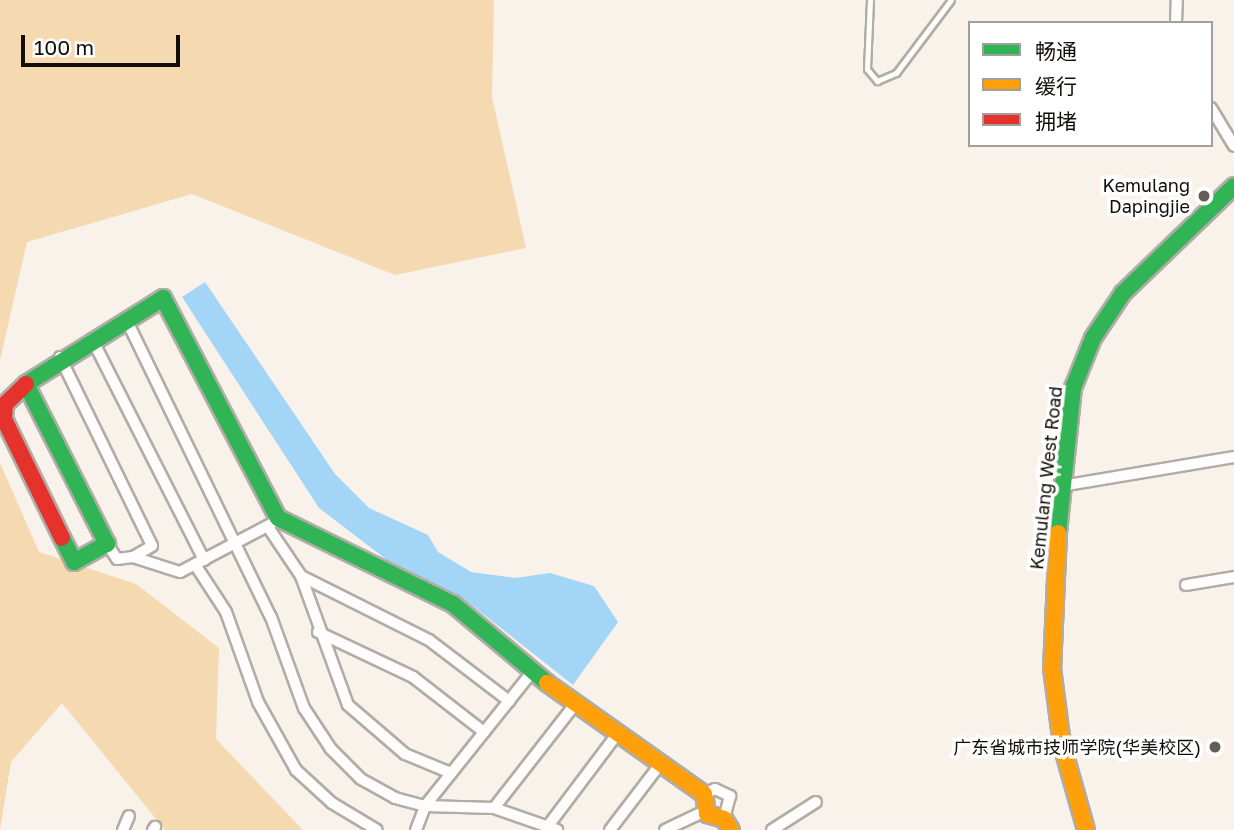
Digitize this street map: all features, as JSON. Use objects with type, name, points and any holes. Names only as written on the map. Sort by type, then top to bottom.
[{"type":"street","points":[[1176,21],[1177,0]]},
{"type":"street","points":[[1213,111],[1234,146]]},
{"type":"street","name":"Kemulang West Road","points":[[1086,830],[1062,745],[1052,668],[1061,486],[1073,388],[1093,338],[1154,258],[1234,186]]},
{"type":"street","points":[[107,544],[74,562],[4,419],[5,404],[60,357],[163,298],[301,576],[318,632],[348,705],[405,754],[451,773]]},
{"type":"street","points":[[126,319],[271,617],[304,708],[331,749],[361,779],[425,806],[494,808],[553,828],[618,733]]},
{"type":"street","points":[[92,339],[226,612],[258,702],[296,770],[332,803],[377,830]]},
{"type":"street","points":[[26,384],[117,559],[133,557],[152,546],[60,357]]},
{"type":"street","points":[[1061,486],[1234,457]]},
{"type":"street","points":[[133,557],[180,572],[273,522]]},
{"type":"street","points":[[273,522],[453,604],[532,672],[660,763],[728,824]]},
{"type":"street","points":[[301,576],[429,640],[509,701]]},
{"type":"street","points":[[1186,585],[1234,577]]},
{"type":"street","points":[[318,632],[413,677],[485,732]]},
{"type":"street","points":[[416,830],[425,806],[532,672]]},
{"type":"street","points":[[494,808],[576,703]]},
{"type":"street","points":[[610,830],[660,763]]},
{"type":"street","points":[[665,830],[704,802],[715,789],[730,796],[728,824]]},
{"type":"street","points":[[772,830],[816,802]]},
{"type":"street","points":[[123,830],[129,816]]},
{"type":"lane","points":[[870,0],[867,69],[877,81],[896,73],[951,0]]},
{"type":"shaded area","points":[[0,0],[494,0],[492,97],[526,248],[395,275],[192,194],[27,242],[0,360]]},
{"type":"shaded area","points":[[0,463],[39,552],[136,584],[219,648],[216,739],[303,830],[165,830],[62,703],[11,762],[0,830]]},
{"type":"water","points":[[205,282],[335,474],[369,508],[428,535],[438,552],[471,572],[515,578],[550,573],[594,586],[618,622],[573,685],[469,603],[391,563],[319,508],[182,297]]},
{"type":"traffic: fast","points":[[1058,533],[1073,388],[1093,338],[1123,293],[1234,186]]},
{"type":"traffic: fast","points":[[62,538],[74,562],[107,544],[26,384],[163,298],[278,518],[453,604],[547,683]]},
{"type":"traffic: slow","points":[[1058,533],[1052,668],[1062,745],[1086,830]]},
{"type":"traffic: slow","points":[[547,683],[704,794],[707,814],[724,819],[731,830]]},
{"type":"traffic: jam","points":[[26,384],[5,404],[4,419],[62,538]]},
{"type":"place","name":"Kemulang Dapingjie","points":[[1204,196]]},
{"type":"place","name":"广东省城市技师学院(华美校区)","points":[[1215,747]]}]
